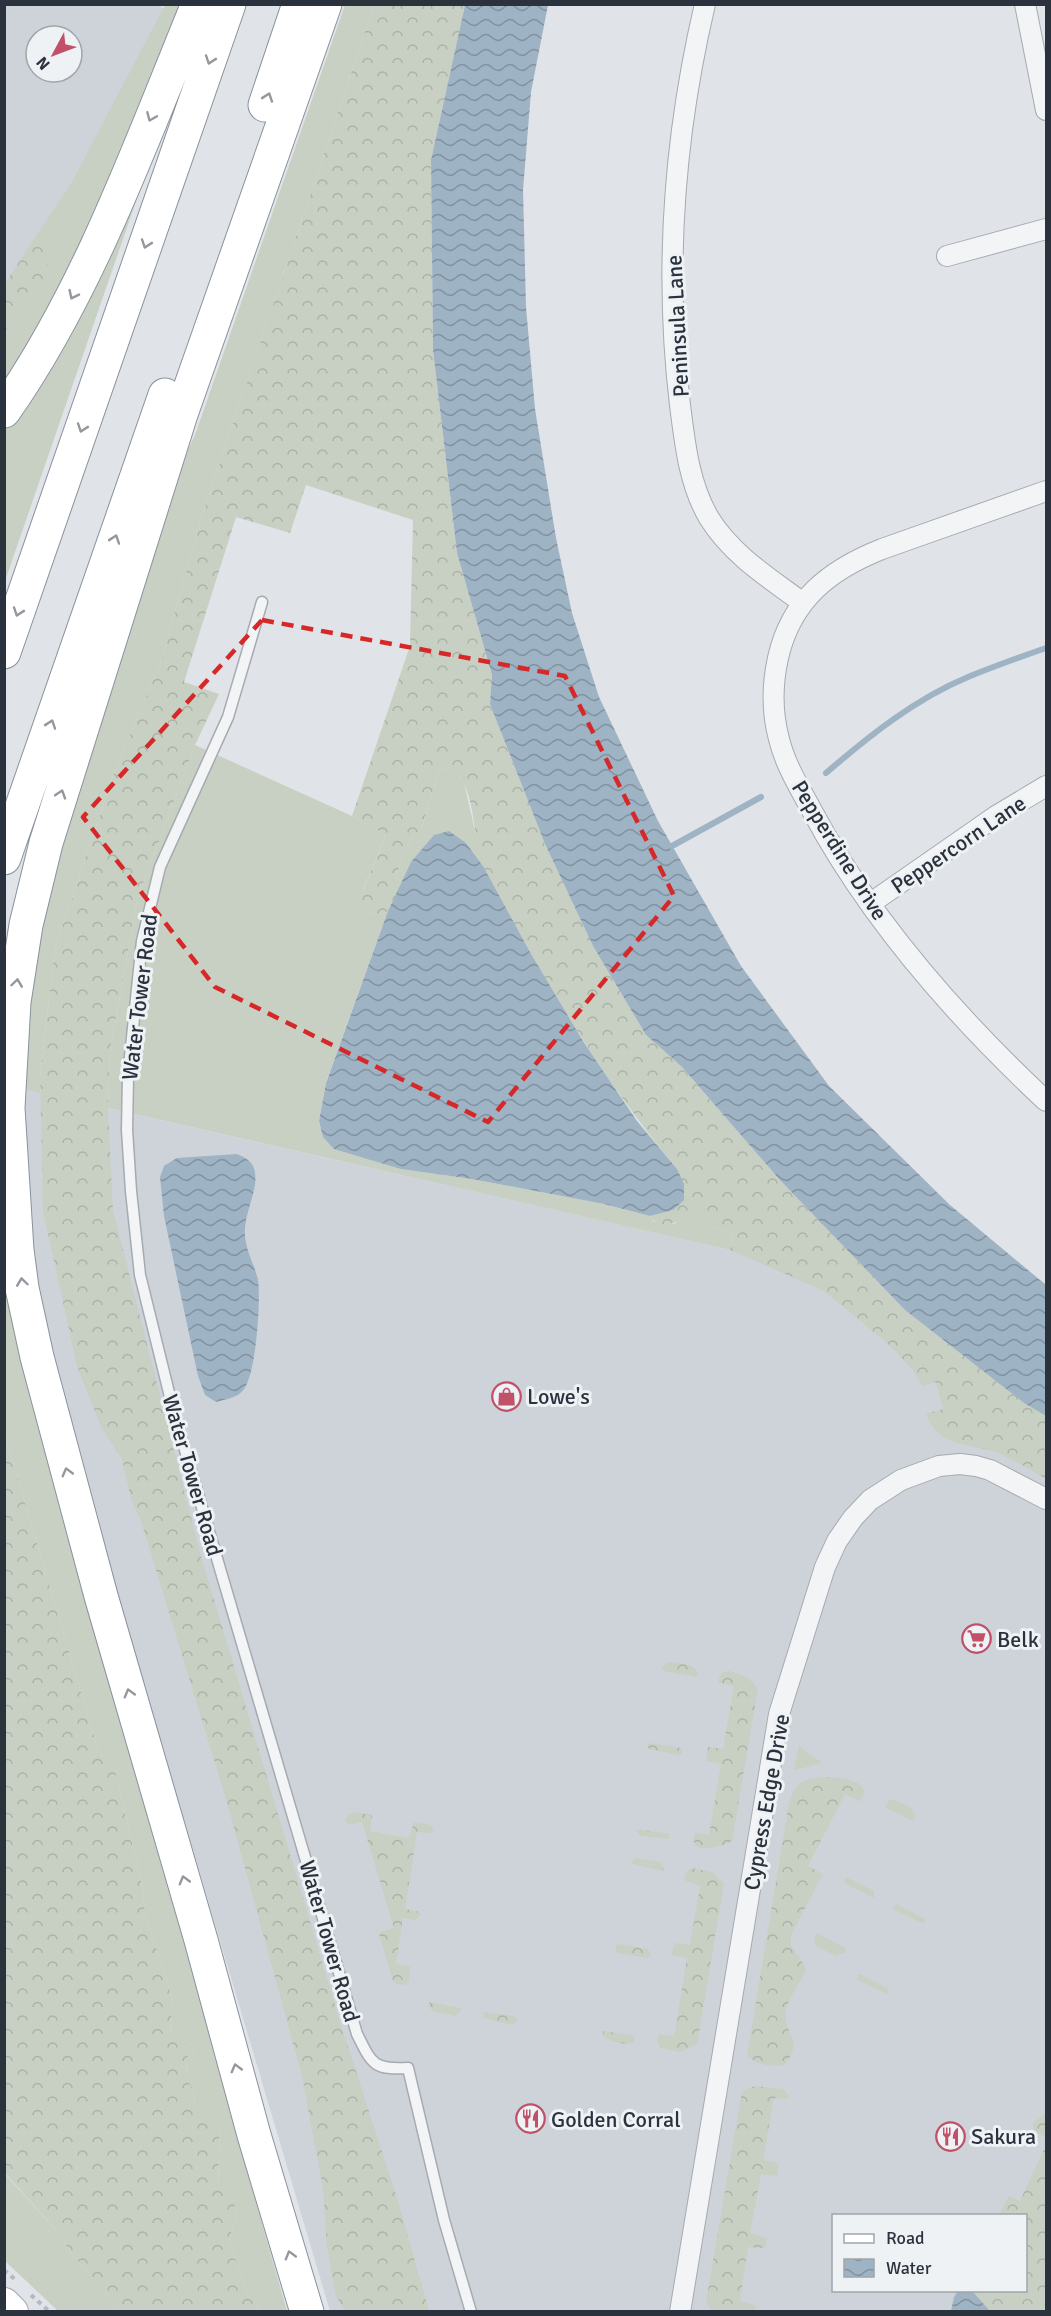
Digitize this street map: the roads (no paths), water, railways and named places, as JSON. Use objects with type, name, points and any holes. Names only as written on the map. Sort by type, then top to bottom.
[{"type":"highway","points":[[4,411],[60,320],[92,257],[198,4]]},
{"type":"highway","points":[[4,652],[229,4]]},
{"type":"highway","points":[[4,858],[299,4]]},
{"type":"highway","points":[[306,2312],[101,1596],[37,1357],[22,1288],[17,1250],[8,1108],[16,992],[26,925],[45,843],[181,414],[325,4]]},
{"type":"main road","points":[[4,2304],[12,2312]]},
{"type":"street","name":"Peninsula Lane","points":[[705,4],[678,152],[673,242],[675,345],[684,434],[694,485],[703,507],[716,528],[733,549],[750,564],[803,603]]},
{"type":"street","points":[[1025,4],[1047,110]]},
{"type":"street","points":[[947,256],[1047,229]]},
{"type":"street","name":"Pepperdine Drive","points":[[1047,490],[857,560],[826,579],[803,603],[785,634],[776,666],[773,704],[779,740],[791,770],[826,835],[871,903],[937,990],[1002,1059],[1047,1101]]},
{"type":"street","name":"Peppercorn Lane","points":[[871,903],[996,816],[1047,786]]},
{"type":"street","name":"Cypress Edge Drive","points":[[680,2312],[779,1714],[829,1558],[837,1541],[853,1518],[870,1500],[896,1483],[939,1466],[960,1464],[990,1470],[1047,1499]]},
{"type":"lane","name":"Water Tower Road","points":[[262,602],[228,717],[160,867],[142,941],[131,1036],[127,1102],[131,1191],[140,1275],[173,1408],[357,2034],[365,2050],[377,2065],[388,2069],[408,2068],[444,2220],[471,2312]]},
{"type":"water","points":[[465,5],[548,5],[531,92],[523,190],[526,307],[535,409],[556,538],[572,613],[599,697],[658,821],[741,966],[829,1086],[950,1205],[1046,1285],[1046,1416],[1024,1403],[905,1310],[779,1179],[682,1067],[646,1035],[593,946],[545,844],[490,704],[492,675],[457,553],[433,350],[431,160]]},
{"type":"water","points":[[449,831],[466,843],[483,866],[531,954],[583,1041],[637,1121],[677,1169],[684,1184],[684,1200],[673,1210],[650,1216],[604,1204],[472,1179],[401,1169],[334,1149],[323,1137],[319,1121],[326,1083],[388,911],[411,862],[434,835]]},
{"type":"water","points":[[237,1154],[251,1163],[255,1173],[245,1236],[258,1280],[257,1336],[252,1368],[244,1389],[235,1396],[216,1402],[205,1395],[198,1376],[164,1216],[160,1177],[164,1166],[177,1158]]},
{"type":"water","points":[[957,2292],[973,2292],[990,2311],[951,2311]]},
{"type":"waterway","points":[[826,773],[876,732],[930,696],[978,673],[1046,648]]},
{"type":"waterway","points":[[672,846],[761,797]]},
{"type":"place","name":"Lowe's","points":[[506,1396]]},
{"type":"place","name":"Belk","points":[[976,1639]]},
{"type":"place","name":"Golden Corral","points":[[530,2119]]},
{"type":"place","name":"Sakura","points":[[950,2136]]}]
